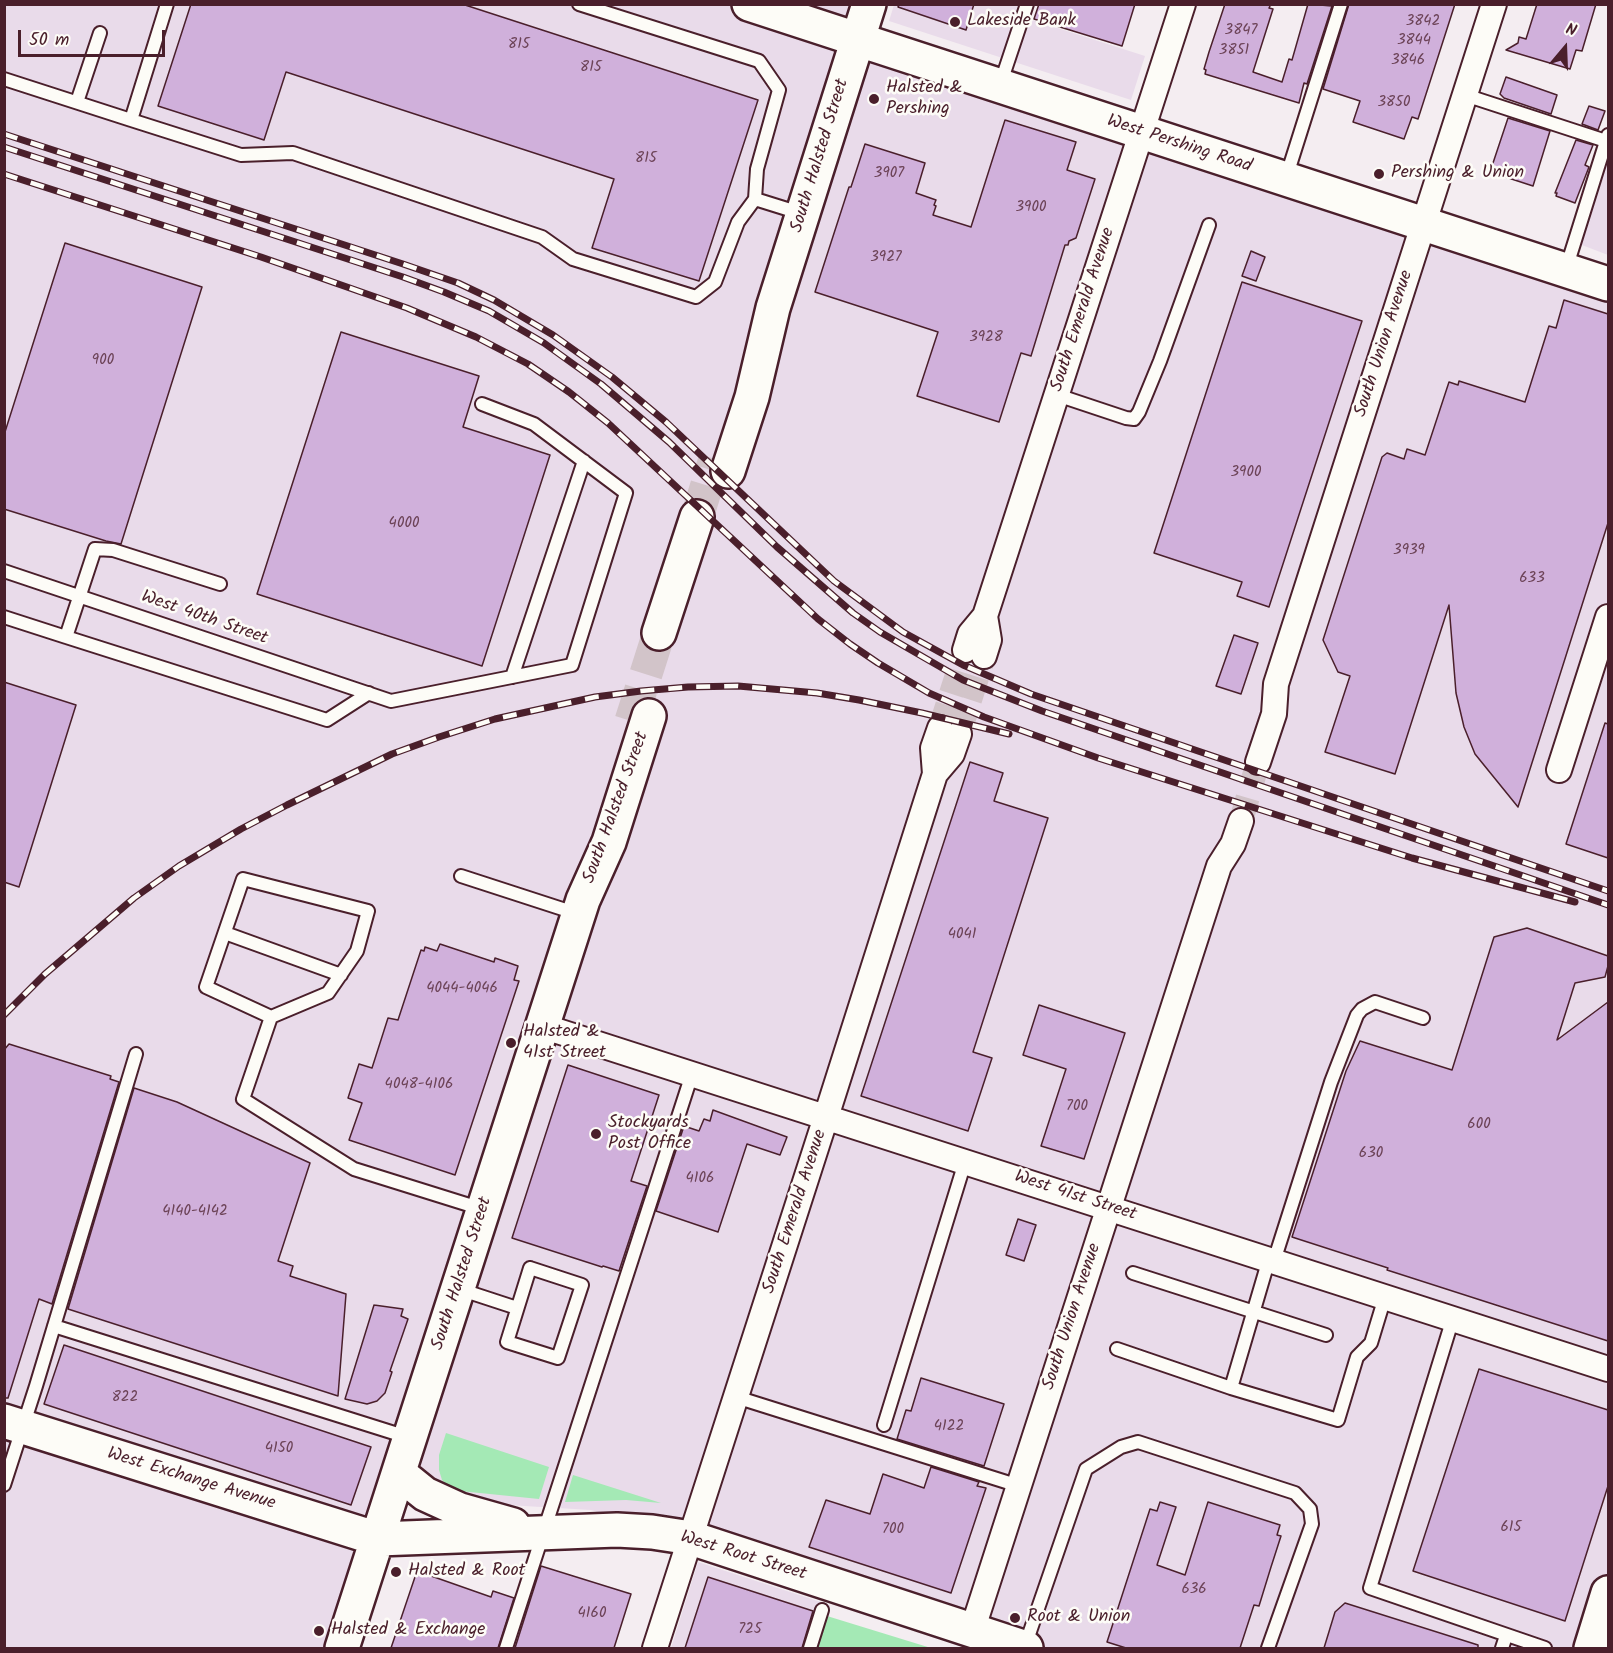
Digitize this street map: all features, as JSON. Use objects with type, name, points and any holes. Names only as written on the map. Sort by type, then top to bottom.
[{"type":"main road","name":"West Pershing Road","points":[[749,4],[1608,284]]},
{"type":"main road","name":"South Halsted Street","points":[[721,465],[752,397],[773,308],[869,4]]},
{"type":"main road","points":[[668,632],[703,523]]},
{"type":"main road","name":"South Halsted Street","points":[[342,1648],[581,907],[593,837],[640,718]]},
{"type":"main road","name":"West Exchange Avenue","points":[[14,1424],[378,1539]]},
{"type":"main road","points":[[399,1473],[425,1494],[460,1510],[544,1534]]},
{"type":"main road","name":"West Root Street","points":[[378,1539],[616,1530],[652,1532],[691,1538],[1025,1648]]},
{"type":"main road","points":[[1591,1648],[1608,1593]]},
{"type":"street","name":"South Emerald Avenue","points":[[974,653],[988,640],[985,616],[1183,4]]},
{"type":"street","name":"South Union Avenue","points":[[1251,759],[1274,714],[1276,684],[1494,4]]},
{"type":"street","points":[[1559,770],[1608,617]]},
{"type":"street","name":"South Emerald Avenue","points":[[655,1648],[935,774],[952,754],[950,731]]},
{"type":"street","name":"South Union Avenue","points":[[972,1631],[1219,866],[1217,839],[1233,819]]},
{"type":"street","name":"West 41st Street","points":[[542,1026],[1608,1369]]},
{"type":"lane","points":[[131,120],[166,4]]},
{"type":"lane","points":[[4,79],[241,155],[293,153],[542,237],[573,259],[696,297],[715,282],[738,222],[755,200],[757,169],[779,90],[759,61],[579,4]]},
{"type":"lane","points":[[1000,86],[1026,4]]},
{"type":"lane","points":[[1285,179],[1341,4]]},
{"type":"lane","points":[[77,102],[100,33]]},
{"type":"lane","points":[[1465,95],[1607,138],[1565,270]]},
{"type":"lane","points":[[755,200],[803,214]]},
{"type":"lane","points":[[1057,395],[1134,419],[1160,361],[1209,225]]},
{"type":"lane","points":[[482,404],[534,424],[584,461],[626,493],[572,665],[512,677],[584,461]]},
{"type":"lane","points":[[66,637],[95,549],[113,550],[220,584]]},
{"type":"lane","name":"West 40th Street","points":[[4,571],[391,700],[512,677]]},
{"type":"lane","points":[[4,617],[327,720],[369,693]]},
{"type":"lane","points":[[461,876],[581,907]]},
{"type":"lane","points":[[243,879],[368,911],[357,951],[341,975],[328,993],[271,1017],[206,987],[243,879]]},
{"type":"lane","points":[[225,933],[341,975]]},
{"type":"lane","points":[[1231,1388],[1254,1311],[1351,1026],[1362,1010],[1375,1002],[1423,1018]]},
{"type":"lane","points":[[271,1017],[243,1099],[354,1169],[484,1210]]},
{"type":"lane","points":[[4,1485],[14,1424],[54,1326],[136,1054]]},
{"type":"lane","points":[[506,1648],[692,1074]]},
{"type":"lane","points":[[884,1425],[965,1162]]},
{"type":"lane","points":[[530,1268],[582,1285],[558,1358],[507,1342],[518,1308],[530,1268]]},
{"type":"lane","points":[[1133,1273],[1326,1335]]},
{"type":"lane","points":[[459,1289],[518,1308]]},
{"type":"lane","points":[[1117,1349],[1231,1388],[1338,1420],[1357,1357],[1371,1343],[1385,1297]]},
{"type":"lane","points":[[1453,1318],[1370,1588],[1545,1648]]},
{"type":"lane","points":[[54,1326],[410,1438]]},
{"type":"lane","points":[[736,1397],[1018,1486]]},
{"type":"lane","points":[[1025,1648],[1086,1469],[1121,1447],[1138,1442],[1295,1493],[1310,1509],[1312,1524],[1268,1648]]},
{"type":"lane","points":[[810,1648],[822,1610]]},
{"type":"lane","points":[[1502,1648],[1506,1636]]},
{"type":"shaded area","points":[[5,5],[855,5],[843,46],[1608,302],[1608,1603],[1593,1648],[1019,1648],[591,1510],[391,1498],[341,1648],[5,1648]]},
{"type":"shaded area","points":[[894,5],[1027,5],[1023,17],[1145,56],[1131,100],[889,21]]},
{"type":"shaded area","points":[[1608,135],[1608,255],[1574,242]]},
{"type":"shaded area","points":[[698,1562],[830,1605],[817,1648],[671,1648]]},
{"type":"green space","points":[[446,1433],[549,1467],[539,1499],[460,1491],[449,1487],[442,1480],[439,1470],[439,1455]]},
{"type":"green space","points":[[573,1475],[661,1503],[626,1500],[565,1502]]},
{"type":"green space","points":[[827,1616],[931,1648],[817,1648]]},
{"type":"building","points":[[191,4],[462,4],[758,100],[699,281],[592,248],[614,179],[286,72],[264,140],[158,106]]},
{"type":"building","name":"Lakeside Bank","points":[[899,4],[974,4],[966,30],[898,7]]},
{"type":"building","points":[[1039,4],[1135,4],[1122,46],[1034,19]]},
{"type":"building","points":[[1225,4],[1271,4],[1269,8],[1273,9],[1253,72],[1282,82],[1289,59],[1292,60],[1308,4],[1332,6],[1299,103],[1205,74],[1204,69]]},
{"type":"building","points":[[1349,4],[1455,4],[1418,119],[1412,117],[1404,139],[1353,122],[1360,101],[1323,89]]},
{"type":"building","points":[[1537,4],[1596,4],[1582,51],[1576,50],[1570,69],[1506,50],[1518,43],[1519,37],[1526,39]]},
{"type":"building","points":[[1506,77],[1557,95],[1551,114],[1504,98],[1500,94]]},
{"type":"building","points":[[1589,106],[1605,111],[1598,130],[1582,124]]},
{"type":"building","points":[[1508,118],[1550,131],[1533,186],[1490,172]]},
{"type":"building","points":[[1005,120],[1076,142],[1067,170],[1095,179],[1076,238],[1065,245],[1031,356],[1021,353],[999,422],[917,396],[938,332],[815,292],[865,144],[925,163],[916,193],[936,200],[933,215],[971,227]]},
{"type":"building","points":[[1576,140],[1593,145],[1585,165],[1589,167],[1575,203],[1556,196],[1557,193],[1555,193]]},
{"type":"building","points":[[65,243],[202,287],[121,544],[4,509],[4,435]]},
{"type":"building","points":[[1251,251],[1265,257],[1256,281],[1242,276]]},
{"type":"building","points":[[1242,282],[1362,321],[1269,607],[1237,596],[1242,582],[1154,553]]},
{"type":"building","points":[[1564,300],[1608,314],[1608,523],[1518,807],[1475,754],[1464,727],[1456,693],[1449,605],[1395,774],[1325,752],[1350,676],[1338,672],[1323,640],[1382,457],[1387,453],[1404,459],[1407,449],[1425,455],[1449,382],[1458,385],[1459,381],[1525,402],[1549,326],[1556,328]]},
{"type":"building","points":[[341,332],[479,376],[463,427],[550,455],[482,666],[257,594]]},
{"type":"building","points":[[1234,635],[1258,643],[1241,694],[1216,686]]},
{"type":"building","points":[[4,682],[76,705],[19,887],[4,882]]},
{"type":"building","points":[[1605,723],[1608,724],[1608,858],[1566,844]]},
{"type":"building","points":[[970,762],[1003,773],[994,801],[1048,818],[973,1052],[992,1058],[968,1131],[861,1096]]},
{"type":"building","points":[[1527,928],[1608,956],[1605,977],[1575,983],[1557,1040],[1608,1002],[1608,1341],[1292,1237],[1346,1071],[1360,1041],[1452,1070],[1494,937]]},
{"type":"building","points":[[440,944],[494,962],[495,958],[518,966],[514,980],[519,981],[455,1175],[349,1140],[362,1103],[348,1098],[359,1064],[372,1068],[388,1018],[398,1020],[421,950],[424,951],[425,947],[437,951]]},
{"type":"building","points":[[1039,1005],[1125,1033],[1084,1159],[1041,1146],[1066,1069],[1023,1055]]},
{"type":"building","points":[[9,1044],[111,1076],[110,1079],[119,1082],[52,1304],[39,1299],[8,1398],[4,1398],[4,1050]]},
{"type":"building","name":"Stockyards Post Office","points":[[568,1065],[659,1095],[631,1181],[647,1186],[619,1271],[512,1238]]},
{"type":"building","points":[[134,1088],[177,1102],[310,1163],[278,1261],[293,1266],[290,1276],[346,1294],[338,1396],[68,1309]]},
{"type":"building","points":[[713,1110],[787,1137],[780,1155],[747,1144],[718,1232],[656,1211],[684,1126],[699,1131],[704,1119],[710,1121]]},
{"type":"building","points":[[1018,1219],[1036,1225],[1024,1261],[1006,1255]]},
{"type":"building","points":[[374,1305],[403,1309],[401,1316],[408,1319],[385,1393],[377,1401],[367,1404],[345,1399]]},
{"type":"building","points":[[64,1345],[371,1447],[351,1505],[44,1404]]},
{"type":"building","points":[[1479,1369],[1608,1410],[1608,1486],[1565,1621],[1413,1571]]},
{"type":"building","points":[[921,1378],[1004,1404],[984,1466],[897,1439],[906,1410],[911,1411]]},
{"type":"building","points":[[931,1467],[979,1482],[977,1486],[986,1488],[951,1593],[809,1547],[826,1500],[870,1514],[883,1474],[924,1488]]},
{"type":"building","points":[[1160,1502],[1176,1507],[1157,1565],[1185,1575],[1208,1502],[1280,1525],[1277,1535],[1281,1536],[1259,1606],[1254,1605],[1240,1648],[1126,1648],[1107,1642],[1150,1509],[1157,1511]]},
{"type":"building","points":[[541,1566],[631,1594],[614,1648],[515,1648]]},
{"type":"building","points":[[417,1571],[491,1597],[493,1591],[514,1598],[498,1648],[391,1648]]},
{"type":"building","points":[[708,1577],[813,1611],[802,1648],[685,1648]]},
{"type":"building","points":[[1345,1603],[1478,1645],[1478,1648],[1324,1648],[1335,1612]]},
{"type":"tunnel","points":[[697,517],[715,459]]},
{"type":"tunnel","points":[[631,721],[659,633]]},
{"type":"tunnel","points":[[940,728],[965,650]]},
{"type":"tunnel","points":[[959,734],[984,656]]},
{"type":"tunnel","points":[[1241,821],[1258,762]]},
{"type":"railway","points":[[4,134],[403,264],[458,283],[494,300],[553,335],[612,377],[666,422],[834,581],[903,632],[963,665],[1031,694],[1608,891]]},
{"type":"railway","points":[[4,147],[403,277],[489,311],[544,343],[601,384],[669,442],[777,547],[853,613],[880,632],[963,680],[1042,711],[1608,905]]},
{"type":"railway","points":[[4,174],[261,257],[407,308],[476,337],[528,364],[569,392],[608,423],[818,619],[878,663],[929,693],[984,717],[1098,758],[1412,858],[1575,902]]},
{"type":"railway","points":[[4,1015],[45,974],[134,898],[179,866],[241,829],[392,754],[495,719],[595,697],[688,687],[738,686],[817,693],[859,700],[1009,734]]},
{"type":"place","name":"Lakeside Bank","points":[[955,22]]},
{"type":"place","name":"Halsted & Pershing","points":[[874,99]]},
{"type":"place","name":"Pershing & Union","points":[[1379,174]]},
{"type":"place","name":"Halsted & 41st Street","points":[[511,1043]]},
{"type":"place","name":"Stockyards Post Office","points":[[596,1134]]},
{"type":"place","name":"Halsted & Root","points":[[396,1572]]},
{"type":"place","name":"Root & Union","points":[[1015,1618]]},
{"type":"place","name":"Halsted & Exchange","points":[[319,1631]]}]
